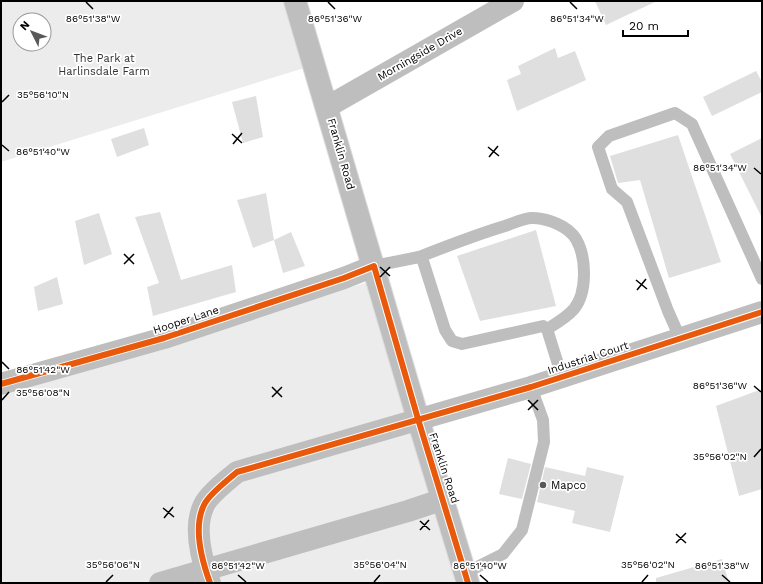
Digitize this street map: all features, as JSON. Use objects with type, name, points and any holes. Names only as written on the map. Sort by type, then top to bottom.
[{"type":"street","name":"Franklin Road","points":[[295,1],[418,419],[444,499],[467,578]]},
{"type":"street","name":"Morningside Drive","points":[[327,107],[513,1]]},
{"type":"street","name":"Hooper Lane","points":[[1,384],[164,338],[344,278],[374,266]]},
{"type":"street","name":"Industrial Court","points":[[207,576],[199,527],[204,504],[237,472],[531,387],[762,312]]},
{"type":"street","points":[[160,583],[207,576],[444,499]]},
{"type":"lane","points":[[680,338],[668,311],[627,202],[612,189],[598,147],[609,136],[675,113],[692,124],[762,279]]},
{"type":"lane","points":[[374,266],[419,257],[467,238],[521,221],[533,218],[551,221],[566,229],[576,240],[582,257],[584,288],[575,308],[566,317],[547,329]]},
{"type":"lane","points":[[419,257],[423,261],[445,330],[452,341],[462,344],[543,326],[547,329],[562,377]]},
{"type":"lane","points":[[467,578],[503,554],[522,530],[544,442],[543,420],[531,387]]},
{"type":"green space","name":"The Park at Harlinsdale Farm","points":[[1,1],[295,1],[314,65],[1,162]]},
{"type":"green space","points":[[378,279],[470,583],[1,583],[1,396]]},
{"type":"building","points":[[595,1],[657,1],[606,25]]},
{"type":"building","points":[[555,48],[558,58],[575,51],[586,80],[517,111],[507,80],[521,74],[518,66]]},
{"type":"building","points":[[756,71],[762,82],[762,92],[712,116],[703,97]]},
{"type":"building","points":[[256,96],[263,137],[243,143],[232,102]]},
{"type":"building","points":[[144,128],[149,145],[117,157],[111,139]]},
{"type":"building","points":[[678,135],[721,262],[669,278],[640,180],[618,183],[610,156]]},
{"type":"building","points":[[762,138],[762,218],[730,154]]},
{"type":"building","points":[[266,193],[274,240],[253,248],[237,200]]},
{"type":"building","points":[[160,212],[181,280],[232,265],[236,292],[153,316],[147,287],[159,283],[135,217]]},
{"type":"building","points":[[99,213],[112,254],[84,265],[75,221]]},
{"type":"building","points":[[536,230],[556,306],[480,321],[457,256]]},
{"type":"building","points":[[291,232],[305,266],[283,273],[274,240]]},
{"type":"building","points":[[57,277],[63,304],[38,311],[34,287]]},
{"type":"building","points":[[762,389],[762,489],[739,496],[716,406]]},
{"type":"building","points":[[508,458],[531,464],[522,499],[499,494]]},
{"type":"building","points":[[545,467],[585,476],[587,467],[624,476],[610,532],[572,523],[575,511],[537,502]]},
{"type":"building","points":[[722,559],[729,583],[656,583],[656,578]]},
{"type":"cycle path","points":[[1,384],[164,338],[344,278],[374,266],[418,419],[468,583]]},
{"type":"cycle path","points":[[210,583],[204,565],[200,544],[199,523],[201,514],[204,505],[210,496],[237,472],[531,387],[762,312]]},
{"type":"place","name":"Mapco","points":[[543,485]]}]
